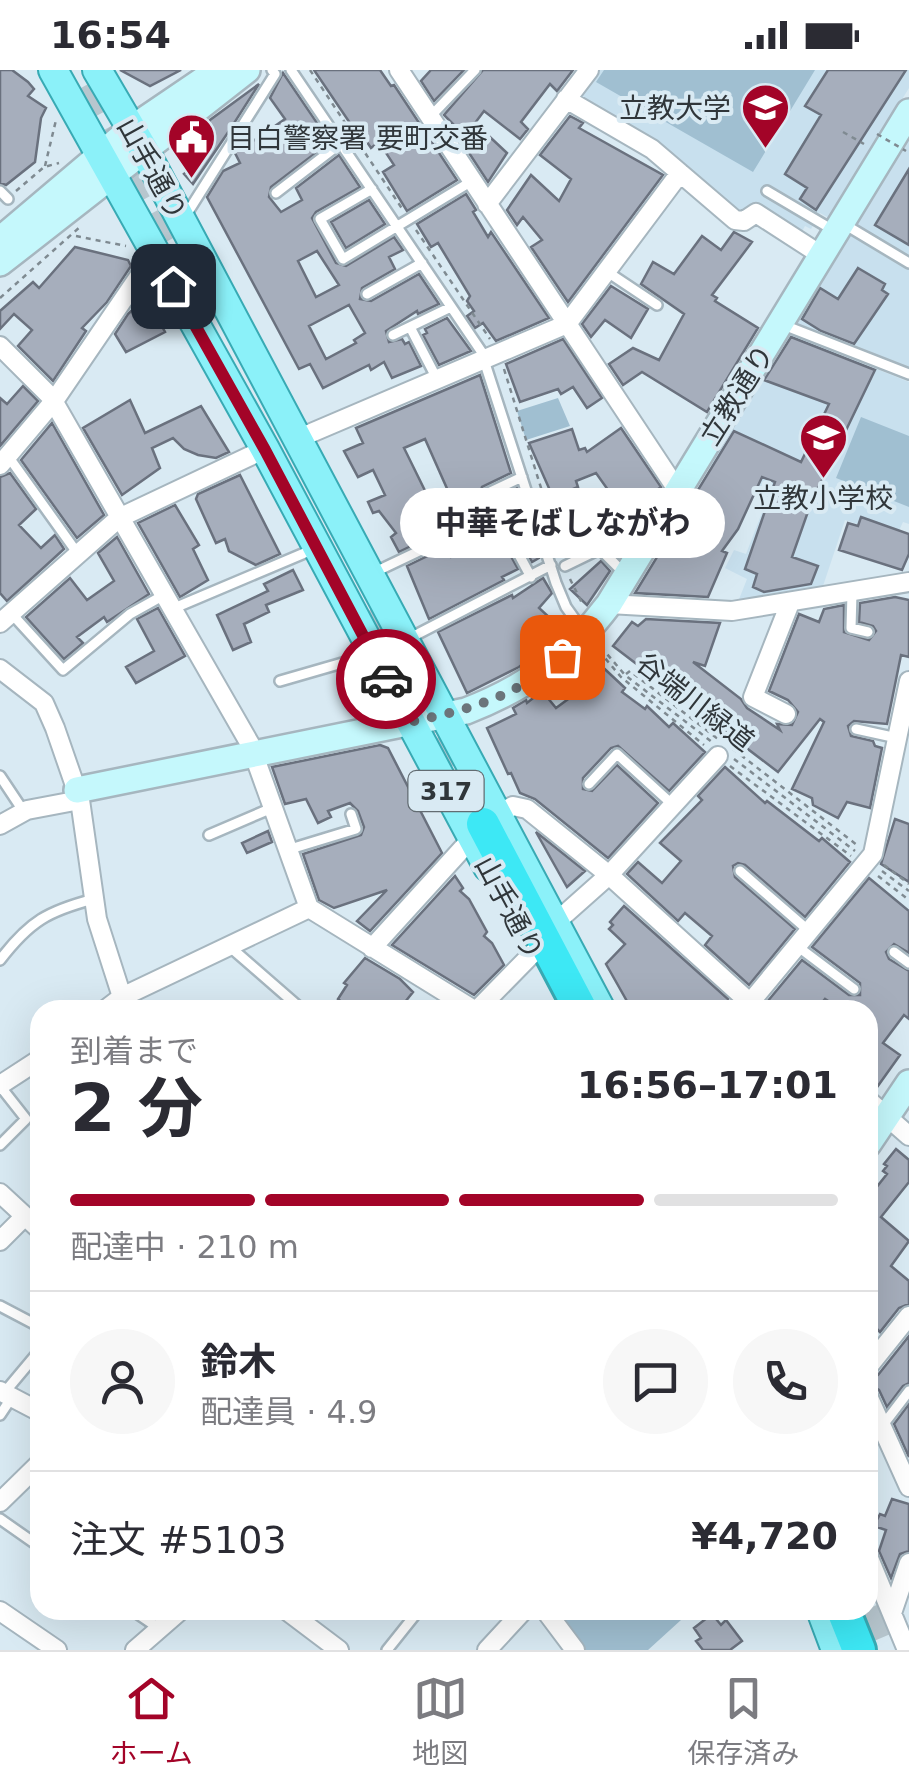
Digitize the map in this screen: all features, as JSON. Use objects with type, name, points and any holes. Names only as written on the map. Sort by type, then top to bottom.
[{"type":"highway","points":[[484,826],[576,1000]]},
{"type":"highway","points":[[836,1620],[859,1650]]},
{"type":"main road","name":"山手通り","points":[[53,70],[93,163],[155,253],[409,722],[555,924],[596,1000]]},
{"type":"main road","name":"山手通り","points":[[97,70],[182,221],[443,715],[533,953],[558,1000]]},
{"type":"main road","points":[[373,654],[403,641]]},
{"type":"main road","points":[[830,1620],[836,1650]]},
{"type":"main road","points":[[863,1620],[875,1650]]},
{"type":"street","points":[[138,139],[218,70]]},
{"type":"street","points":[[0,240],[93,163],[246,70]]},
{"type":"street","points":[[398,70],[678,491]]},
{"type":"street","points":[[487,204],[588,70]]},
{"type":"street","points":[[566,98],[652,149],[735,220],[744,221],[756,213],[821,255]]},
{"type":"street","name":"立教通り","points":[[79,795],[253,754],[466,711],[527,683],[594,622],[626,575],[909,112]]},
{"type":"street","points":[[0,262],[93,163]]},
{"type":"street","points":[[298,438],[567,324],[680,172]]},
{"type":"street","points":[[6,452],[54,402],[155,253]]},
{"type":"street","points":[[0,346],[54,402],[253,754],[309,908],[458,1000]]},
{"type":"street","points":[[5,614],[119,518],[265,450]]},
{"type":"street","points":[[594,622],[732,612],[909,582]]},
{"type":"street","points":[[786,714],[753,697],[790,602]]},
{"type":"street","points":[[0,669],[44,703],[79,795],[98,920],[125,1000]]},
{"type":"street","points":[[757,1000],[868,861],[909,681]]},
{"type":"street","points":[[555,924],[609,874],[722,752]]},
{"type":"street","points":[[0,825],[24,812],[79,795]]},
{"type":"street","points":[[372,948],[484,826],[513,806],[526,809],[609,874],[743,1000]]},
{"type":"street","points":[[133,1000],[229,946],[309,908]]},
{"type":"street","points":[[485,1000],[533,953]]},
{"type":"street","points":[[0,1085],[30,1065]]},
{"type":"street","points":[[878,1107],[909,1083]]},
{"type":"street","points":[[878,1109],[909,1136]]},
{"type":"street","points":[[0,1193],[30,1221]]},
{"type":"street","points":[[0,1241],[25,1216]]},
{"type":"street","points":[[878,1355],[909,1316]]},
{"type":"street","points":[[6,1394],[30,1407]]},
{"type":"street","points":[[878,1420],[909,1488]]},
{"type":"street","points":[[2,1498],[30,1479]]},
{"type":"street","points":[[892,1613],[909,1562]]},
{"type":"street","points":[[878,1580],[904,1634],[907,1650]]},
{"type":"street","points":[[0,1610],[57,1650]]},
{"type":"street","points":[[135,1650],[170,1620]]},
{"type":"street","points":[[298,1620],[317,1644],[339,1650]]},
{"type":"street","points":[[488,1650],[515,1620]]},
{"type":"street","points":[[552,1620],[575,1650]]},
{"type":"lane","points":[[182,221],[274,74],[272,70]]},
{"type":"lane","points":[[290,70],[398,228],[423,258],[452,306],[492,356],[522,477],[550,566],[566,606],[594,622]]},
{"type":"lane","points":[[430,117],[474,70]]},
{"type":"lane","points":[[276,194],[341,143]]},
{"type":"lane","points":[[372,189],[320,219],[344,259],[472,180]]},
{"type":"lane","points":[[767,192],[909,263]]},
{"type":"lane","points":[[367,294],[423,258]]},
{"type":"lane","points":[[606,271],[657,305]]},
{"type":"lane","points":[[393,335],[452,306]]},
{"type":"lane","points":[[781,324],[909,374]]},
{"type":"lane","points":[[410,327],[437,379]]},
{"type":"lane","points":[[6,452],[78,554]]},
{"type":"lane","points":[[522,477],[486,494],[530,577]]},
{"type":"lane","points":[[368,575],[497,514]]},
{"type":"lane","points":[[5,614],[63,670],[130,614],[317,548]]},
{"type":"lane","points":[[565,566],[600,549],[626,575]]},
{"type":"lane","points":[[403,641],[550,566]]},
{"type":"lane","points":[[852,593],[851,628],[868,632]]},
{"type":"lane","points":[[280,681],[373,654]]},
{"type":"lane","points":[[856,729],[897,738]]},
{"type":"lane","points":[[589,784],[617,754],[673,805]]},
{"type":"lane","points":[[0,776],[24,812]]},
{"type":"lane","points":[[209,835],[272,808]]},
{"type":"lane","points":[[287,850],[356,829],[351,814]]},
{"type":"lane","points":[[740,871],[854,989]]},
{"type":"lane","points":[[0,960],[34,923],[53,910],[94,898]]},
{"type":"lane","points":[[229,946],[291,1000]]},
{"type":"lane","points":[[894,952],[909,963]]},
{"type":"lane","points":[[0,1085],[26,1119],[0,1144]]},
{"type":"lane","points":[[0,1306],[30,1321]]},
{"type":"lane","points":[[0,1415],[6,1394],[30,1363]]},
{"type":"lane","points":[[881,1427],[909,1392]]},
{"type":"lane","points":[[0,1519],[30,1539]]},
{"type":"lane","points":[[147,1620],[160,1629]]},
{"type":"lane","points":[[387,1650],[410,1620]]},
{"type":"path","points":[[310,70],[410,220],[492,356],[565,566],[621,677],[868,861],[909,884]]},
{"type":"path","points":[[44,168],[57,116]]},
{"type":"path","points":[[844,132],[870,147]]},
{"type":"path","points":[[877,134],[906,150]]},
{"type":"path","points":[[4,195],[44,168],[93,163]]},
{"type":"path","points":[[0,298],[74,235],[86,220]]},
{"type":"path","points":[[74,235],[126,246]]},
{"type":"path","points":[[423,258],[492,356]]},
{"type":"path","name":"谷端川緑道","points":[[594,622],[624,675],[909,892]]},
{"type":"path","points":[[624,675],[630,670],[868,861],[909,900]]},
{"type":"shaded area","name":"立教大学","points":[[596,70],[909,70],[909,88],[829,218],[820,213],[811,229],[805,226],[801,233],[736,214],[574,99]]},
{"type":"shaded area","points":[[604,70],[815,70],[753,172],[596,82]]},
{"type":"shaded area","points":[[909,134],[909,379],[788,332]]},
{"type":"shaded area","name":"立教小学校","points":[[785,332],[909,382],[909,524],[903,522],[896,537],[845,520],[821,592],[736,607],[747,579],[725,568],[734,550],[746,554],[768,497],[706,464]]},
{"type":"shaded area","points":[[558,398],[570,426],[526,440],[517,411]]},
{"type":"shaded area","points":[[861,417],[909,436],[909,507],[836,478]]},
{"type":"shaded area","points":[[562,1620],[681,1620],[648,1650],[583,1650]]},
{"type":"building","points":[[0,70],[12,70],[28,82],[34,89],[28,96],[46,108],[35,162],[6,185],[0,183]]},
{"type":"building","points":[[120,70],[181,70],[150,86]]},
{"type":"building","points":[[314,70],[380,70],[457,180],[407,211],[383,172],[394,165],[379,142],[371,148]]},
{"type":"building","points":[[431,70],[464,70],[434,101],[421,81]]},
{"type":"building","points":[[483,70],[573,70],[557,91],[550,84],[521,122],[528,129],[520,139],[484,111],[475,123],[507,153],[488,182],[454,130],[457,128],[444,115]]},
{"type":"building","points":[[828,70],[906,70],[816,210],[800,199],[807,188],[785,174],[821,115],[805,106]]},
{"type":"building","points":[[283,73],[330,142],[271,187],[269,197],[281,212],[302,200],[296,188],[339,155],[360,187],[312,218],[336,263],[346,266],[394,237],[403,250],[389,257],[395,269],[362,288],[360,299],[371,301],[419,274],[439,304],[418,314],[417,311],[386,331],[389,342],[409,342],[421,366],[392,378],[384,362],[371,370],[369,365],[323,388],[310,364],[299,369],[207,197],[223,171],[240,163],[235,153],[239,146],[246,146],[285,119],[270,98]],"holes":[[[317,251],[339,285],[316,297],[298,261]],[[349,305],[365,333],[354,340],[356,343],[326,359],[309,326]]]},
{"type":"building","points":[[259,84],[193,184],[184,174],[189,170],[182,165],[183,160],[210,120]]},
{"type":"building","points":[[570,116],[583,123],[579,128],[663,175],[568,302],[531,247],[542,240],[523,217],[517,225],[507,210],[531,175],[559,201],[571,179],[540,155]]},
{"type":"building","points":[[909,169],[909,245],[875,225]]},
{"type":"building","points":[[466,194],[488,237],[491,232],[549,318],[496,341],[483,323],[475,328],[467,316],[474,311],[467,301],[470,296],[438,243],[431,247],[417,224]]},
{"type":"building","points":[[369,200],[385,224],[346,248],[331,222]]},
{"type":"building","points":[[734,232],[752,242],[712,295],[717,298],[715,301],[758,328],[707,412],[642,372],[623,385],[609,364],[633,348],[659,360],[684,314],[641,284],[653,262],[674,274],[702,236],[721,250]]},
{"type":"building","points":[[75,247],[128,260],[131,266],[107,302],[82,328],[86,331],[53,381],[18,346],[32,330],[14,314],[0,329],[0,311],[33,282],[39,288]]},
{"type":"building","points":[[858,268],[885,284],[882,290],[888,294],[854,344],[802,319],[820,288],[838,299]]},
{"type":"building","points":[[611,286],[648,309],[631,338],[605,320],[591,337],[582,324]]},
{"type":"building","points":[[146,297],[165,332],[126,352],[115,334]]},
{"type":"building","points":[[447,318],[471,351],[439,365],[423,335],[427,333],[425,329]]},
{"type":"building","points":[[791,337],[875,370],[811,503],[792,557],[818,566],[811,584],[764,592],[753,587],[757,574],[745,569],[775,482],[762,477],[738,529],[722,551],[727,553],[708,597],[635,593],[734,431],[801,462],[829,404],[764,380]]},
{"type":"building","points":[[563,339],[602,398],[587,408],[573,387],[561,394],[558,389],[520,402],[506,364]]},
{"type":"building","points":[[480,375],[511,473],[482,487],[479,497],[453,502],[425,439],[404,448],[435,511],[429,514],[439,533],[399,552],[391,537],[396,533],[379,511],[373,513],[368,502],[385,495],[373,470],[358,477],[344,451],[363,443],[356,428]]},
{"type":"building","points":[[23,386],[38,401],[0,446],[0,398],[7,404]]},
{"type":"building","points":[[130,400],[145,433],[201,406],[229,452],[216,458],[198,455],[173,438],[152,448],[160,468],[122,495],[83,428]]},
{"type":"building","points":[[52,423],[104,515],[77,538],[21,460]]},
{"type":"building","points":[[621,428],[661,487],[628,518],[596,473],[576,481],[578,487],[563,493],[577,516],[564,524],[529,443],[572,429],[579,450],[585,448],[587,452]]},
{"type":"building","points":[[10,473],[36,509],[19,525],[41,548],[55,535],[64,549],[7,601],[0,593],[0,477]]},
{"type":"building","points":[[240,475],[280,554],[256,565],[229,551],[225,539],[216,543],[196,499],[198,494]]},
{"type":"building","points":[[517,488],[539,558],[532,562],[497,498]]},
{"type":"building","points":[[175,505],[199,545],[193,549],[208,580],[180,597],[138,523]]},
{"type":"building","points":[[861,517],[909,534],[909,554],[902,570],[839,550],[848,523],[858,526]]},
{"type":"building","points":[[632,519],[637,526],[619,556],[609,547],[622,532],[619,528]]},
{"type":"building","points":[[497,531],[518,569],[429,619],[407,566],[446,547],[451,557],[492,539],[489,534]]},
{"type":"building","points":[[117,537],[149,594],[107,622],[104,617],[77,637],[83,643],[64,659],[26,617],[70,578],[87,600],[114,581],[98,553]]},
{"type":"building","points":[[601,561],[610,571],[587,605],[570,589]]},
{"type":"building","points":[[293,570],[303,590],[266,605],[269,612],[244,624],[251,642],[233,650],[217,615],[268,591],[264,584]]},
{"type":"building","points":[[543,578],[552,593],[539,608],[564,631],[519,667],[467,693],[438,632],[512,595],[513,598]]},
{"type":"building","points":[[895,597],[909,600],[909,657],[901,655],[887,724],[854,721],[848,726],[851,736],[873,741],[882,748],[870,808],[847,802],[838,818],[813,805],[812,798],[792,789],[824,722],[820,719],[778,772],[613,646],[632,622],[638,626],[646,619],[720,623],[705,666],[693,662],[780,730],[777,724],[792,725],[798,712],[788,700],[769,691],[799,614],[819,622],[824,609],[844,605],[844,632],[869,640],[876,631],[873,626],[859,622],[860,603]]},
{"type":"building","points":[[158,608],[185,656],[136,683],[126,667],[154,651],[137,619]]},
{"type":"building","points":[[594,659],[625,688],[622,692],[645,709],[647,706],[669,727],[673,723],[705,752],[669,791],[618,746],[611,748],[583,778],[583,789],[592,791],[617,765],[658,803],[608,858],[535,799],[520,793],[487,728],[516,714],[513,708],[542,691],[556,708],[575,694],[562,679],[575,668],[580,674]]},
{"type":"building","points":[[380,745],[388,748],[442,853],[370,931],[357,921],[387,890],[334,908],[319,900],[303,854],[361,835],[364,827],[358,811],[350,803],[328,811],[331,817],[318,823],[306,799],[285,804],[272,767]]},
{"type":"building","points":[[725,767],[765,803],[819,841],[822,838],[850,862],[805,917],[745,865],[733,866],[735,877],[795,929],[749,985],[705,945],[712,936],[685,913],[678,921],[627,874],[638,862],[662,883],[681,861],[660,843],[702,800],[698,796]]},
{"type":"building","points":[[895,819],[909,824],[909,882],[881,864]]},
{"type":"building","points":[[268,831],[272,842],[247,853],[242,843]]},
{"type":"building","points":[[536,832],[585,871],[567,887],[559,873]]},
{"type":"building","points":[[455,876],[463,888],[460,891],[469,899],[487,932],[484,936],[504,965],[474,995],[392,945]]},
{"type":"building","points":[[869,878],[909,911],[909,953],[894,944],[886,952],[889,959],[909,971],[909,1019],[904,1015],[883,1043],[900,1055],[878,1086],[878,1000],[769,1000],[802,960],[849,995],[860,995],[860,983],[812,947]]},
{"type":"building","points":[[624,906],[728,999],[626,1000],[606,964],[625,944],[609,929],[613,925],[610,922]]},
{"type":"building","points":[[365,958],[400,979],[413,992],[407,1000],[339,1000],[347,985],[344,983]]},
{"type":"building","points":[[896,1149],[909,1160],[909,1182],[881,1217],[909,1241],[891,1266],[909,1281],[909,1304],[899,1308],[880,1332],[878,1185],[887,1174],[884,1164]]},
{"type":"building","points":[[909,1336],[909,1383],[887,1407],[878,1389],[878,1375]]},
{"type":"building","points":[[909,1404],[909,1457],[894,1424]]},
{"type":"building","points":[[892,1499],[909,1504],[909,1551],[900,1554],[891,1578],[879,1551],[886,1530],[878,1527],[878,1518],[880,1514],[885,1516]]},
{"type":"building","points":[[704,1620],[717,1620],[721,1625],[726,1620],[742,1641],[730,1650],[703,1650],[696,1641],[701,1638],[694,1628]]},
{"type":"tunnel","points":[[90,83],[217,317]]},
{"type":"tunnel","points":[[375,608],[404,673],[483,824]]},
{"type":"tunnel","points":[[869,1620],[882,1650]]},
{"type":"way so far","points":[[386,679],[409,722],[466,711],[496,699],[543,673],[562,657]]},
{"type":"place","name":"立教大学","points":[[766,150]]},
{"type":"place","name":"目白警察署 要町交番","points":[[192,180]]},
{"type":"place","name":"立教小学校","points":[[823,480]]},
{"type":"place","name":"中華そばしながわ","points":[[562,657]]},
{"type":"route","points":[[173,286],[386,679]]}]
